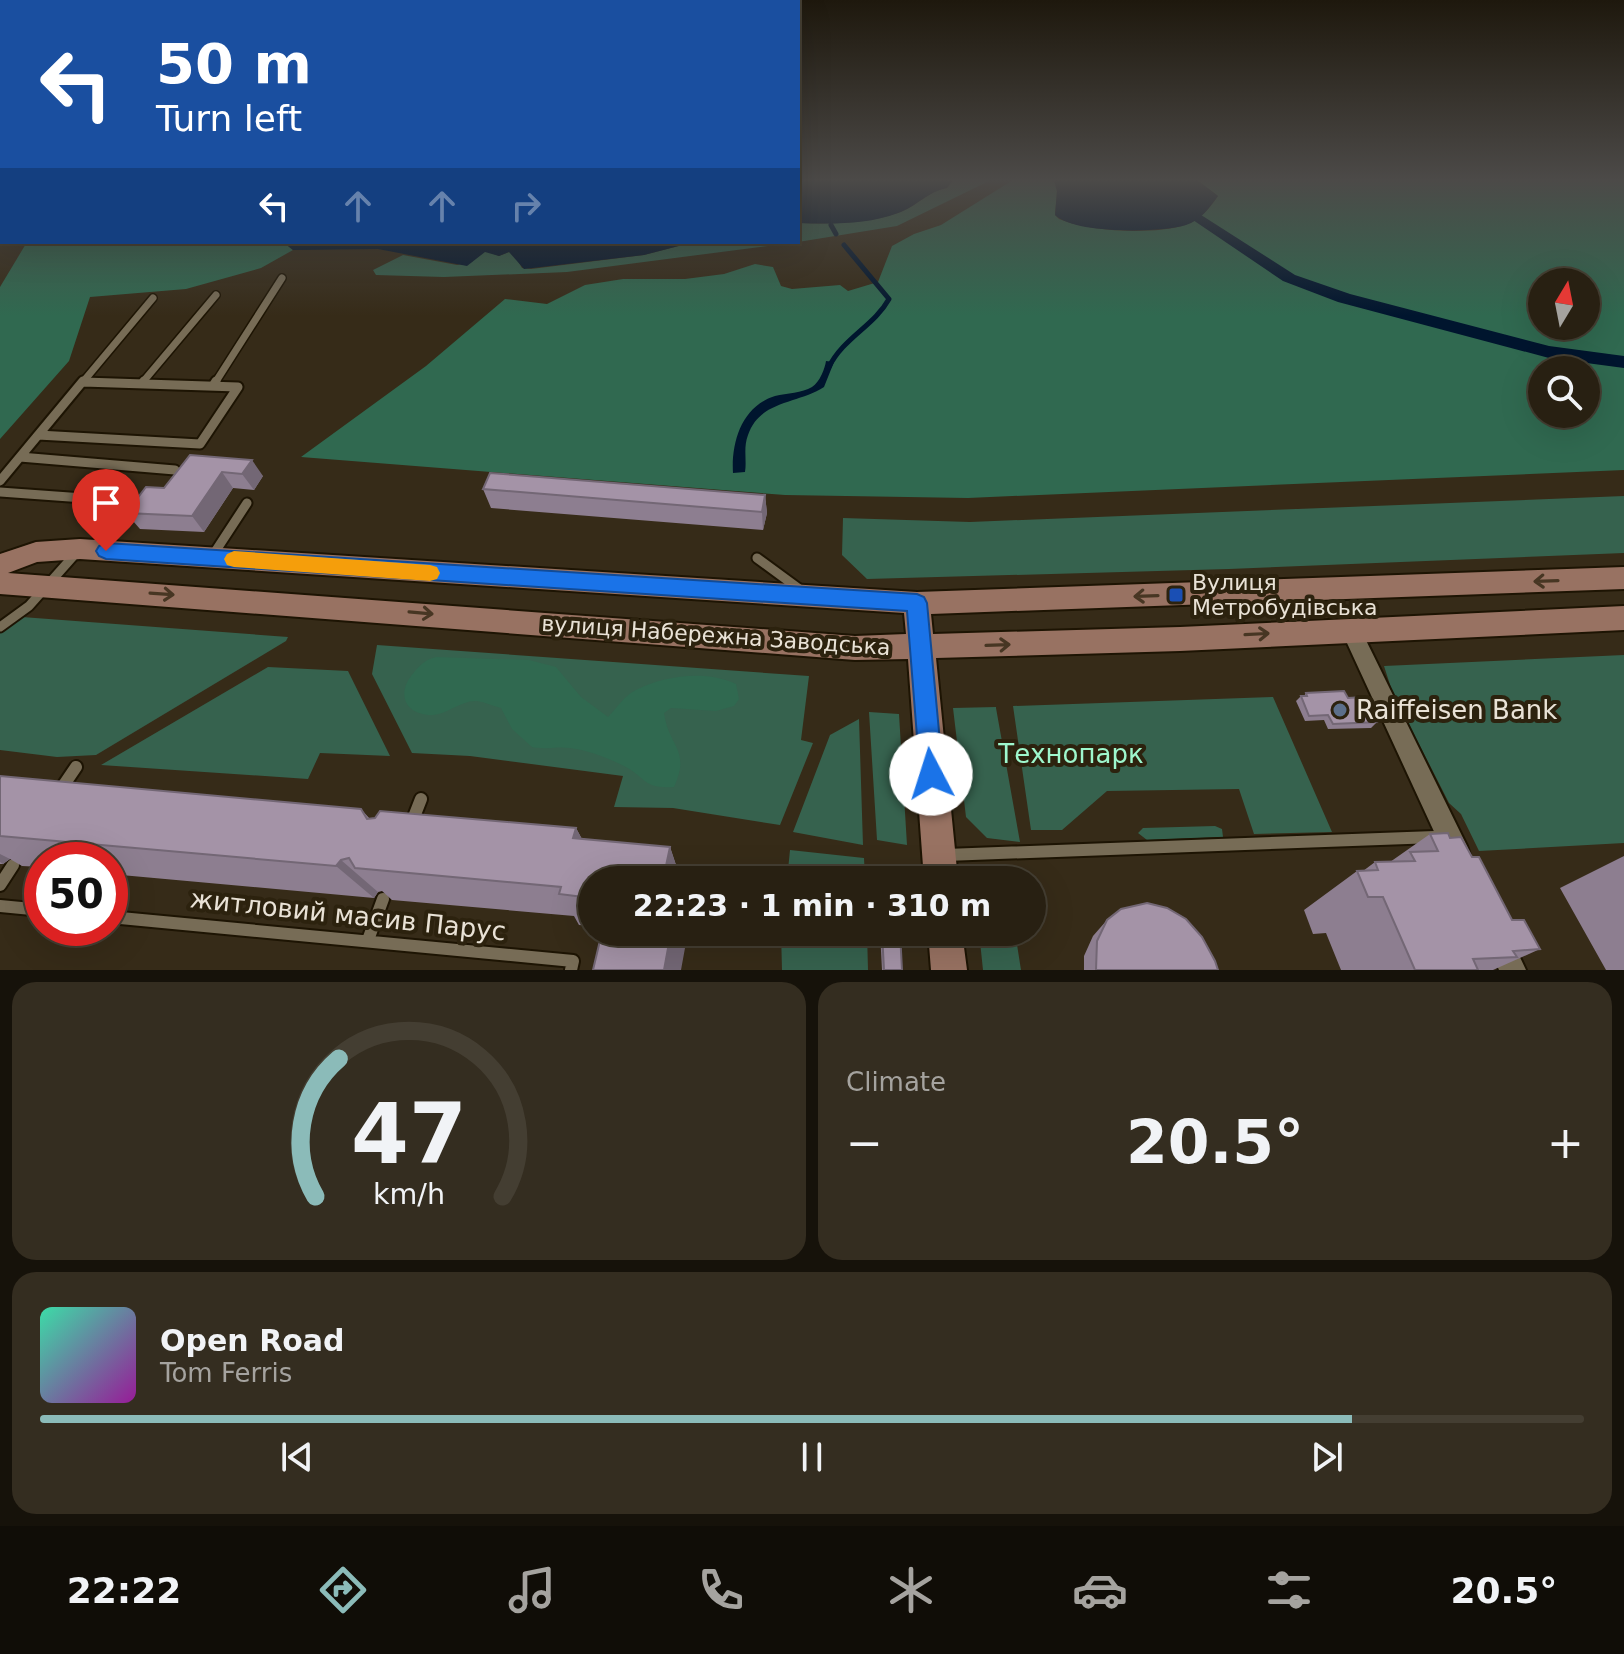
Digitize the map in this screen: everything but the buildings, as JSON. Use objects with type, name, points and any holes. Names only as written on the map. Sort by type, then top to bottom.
[{"type":"street","name":"вулиця Набережна Заводська","points":[[0,565],[36,552],[80,549],[917,603],[1624,578]]},
{"type":"street","name":"вулиця Набережна Заводська","points":[[0,583],[855,648],[1623,620]]},
{"type":"street","points":[[917,603],[940,866]]},
{"type":"street","points":[[1351,630],[1468,877]]},
{"type":"street","points":[[1487,917],[1513,970]]},
{"type":"street","points":[[946,946],[949,970]]},
{"type":"lane","points":[[213,386],[282,278]]},
{"type":"lane","points":[[142,384],[216,295]]},
{"type":"lane","points":[[0,481],[153,298]]},
{"type":"lane","points":[[38,435],[200,444],[238,387],[83,382]]},
{"type":"lane","points":[[20,457],[175,470]]},
{"type":"lane","points":[[0,492],[125,501]]},
{"type":"lane","points":[[211,558],[247,503]]},
{"type":"lane","points":[[0,627],[29,606],[80,549]]},
{"type":"lane","points":[[0,553],[36,552]]},
{"type":"lane","points":[[757,558],[812,598]]},
{"type":"lane","points":[[54,801],[76,767]]},
{"type":"lane","points":[[408,834],[421,799]]},
{"type":"lane","points":[[956,866],[1449,836]]},
{"type":"lane","points":[[0,885],[13,865]]},
{"type":"lane","points":[[368,940],[383,899]]},
{"type":"lane","points":[[0,906],[24,908]]},
{"type":"lane","name":"житловий масив Парус","points":[[128,919],[573,961],[571,970]]},
{"type":"green space","points":[[800,225],[897,226],[800,242]]},
{"type":"green space","points":[[940,225],[1081,225],[1140,231],[1184,225],[1624,225],[1624,470],[968,498],[785,495],[301,457],[426,366],[505,299],[547,304],[585,285],[623,279],[685,279],[724,274],[755,264],[773,267],[781,286],[792,289],[840,285],[848,291],[878,282],[892,246]]},
{"type":"green space","points":[[26,244],[286,244],[293,250],[261,268],[186,289],[90,297],[69,361],[0,439],[0,287]]},
{"type":"green space","points":[[686,244],[783,244],[567,272],[444,277],[376,275],[373,270],[403,255],[457,265],[472,262],[486,251],[499,256],[509,252],[514,254],[522,268],[531,269],[644,255]]},
{"type":"green space","points":[[1624,496],[1624,553],[1229,569],[867,579],[842,555],[843,518],[970,522]]},
{"type":"green space","points":[[22,617],[288,637],[96,755],[57,757],[0,750],[0,633]]},
{"type":"green space","points":[[377,645],[809,676],[801,740],[813,743],[780,825],[673,808],[614,807],[623,776],[470,756],[412,753],[372,674]]},
{"type":"green space","points":[[1624,655],[1624,843],[1479,851],[1461,814],[1449,803],[1392,691],[1384,666]]},
{"type":"green space","points":[[436,657],[529,660],[556,667],[581,697],[608,717],[632,692],[660,681],[686,676],[712,677],[736,684],[739,699],[734,706],[716,711],[671,708],[664,713],[680,756],[679,774],[674,787],[656,786],[624,766],[591,752],[532,747],[512,729],[501,708],[486,703],[471,701],[434,715],[413,710],[404,695],[407,682],[422,664]]},
{"type":"green space","points":[[268,667],[348,671],[390,756],[320,753],[308,779],[101,765]]},
{"type":"green space","name":"Технопарк","points":[[1273,697],[1332,832],[1254,834],[1239,789],[1107,791],[1062,830],[1031,830],[1013,706]]},
{"type":"green space","points":[[996,707],[1020,842],[987,838],[966,817],[953,708]]},
{"type":"green space","points":[[869,712],[899,714],[907,845],[877,840]]},
{"type":"green space","points":[[859,719],[863,845],[793,832],[830,735]]},
{"type":"green space","points":[[1215,826],[1222,829],[1223,837],[1147,840],[1138,833],[1143,828]]},
{"type":"green space","points":[[790,850],[864,858],[864,866],[788,866]]},
{"type":"green space","points":[[781,946],[867,946],[868,970],[782,970]]},
{"type":"green space","points":[[980,946],[1017,946],[1021,970],[983,970]]},
{"type":"water","points":[[1078,225],[1185,225],[1138,230]]},
{"type":"water","points":[[286,244],[686,244],[644,255],[524,269],[509,252],[499,256],[485,252],[467,266],[378,249],[293,250]]},
{"type":"water","points":[[826,361],[834,362],[824,387],[761,415],[747,440],[745,472],[733,473],[737,438],[754,408],[775,396],[812,387],[820,378]]},
{"type":"waterway","points":[[831,225],[836,234]]},
{"type":"waterway","points":[[1210,225],[1289,278],[1344,298],[1549,352],[1624,362]]},
{"type":"waterway","points":[[829,367],[842,348],[889,299],[844,245]]},
{"type":"slow traffic","points":[[234,559],[430,573]]},
{"type":"place","name":"Вулиця Метробудівська","points":[[1176,595]]},
{"type":"place","name":"Raiffeisen Bank","points":[[1340,710]]},
{"type":"route","points":[[106,551],[917,603],[931,774]]}]
